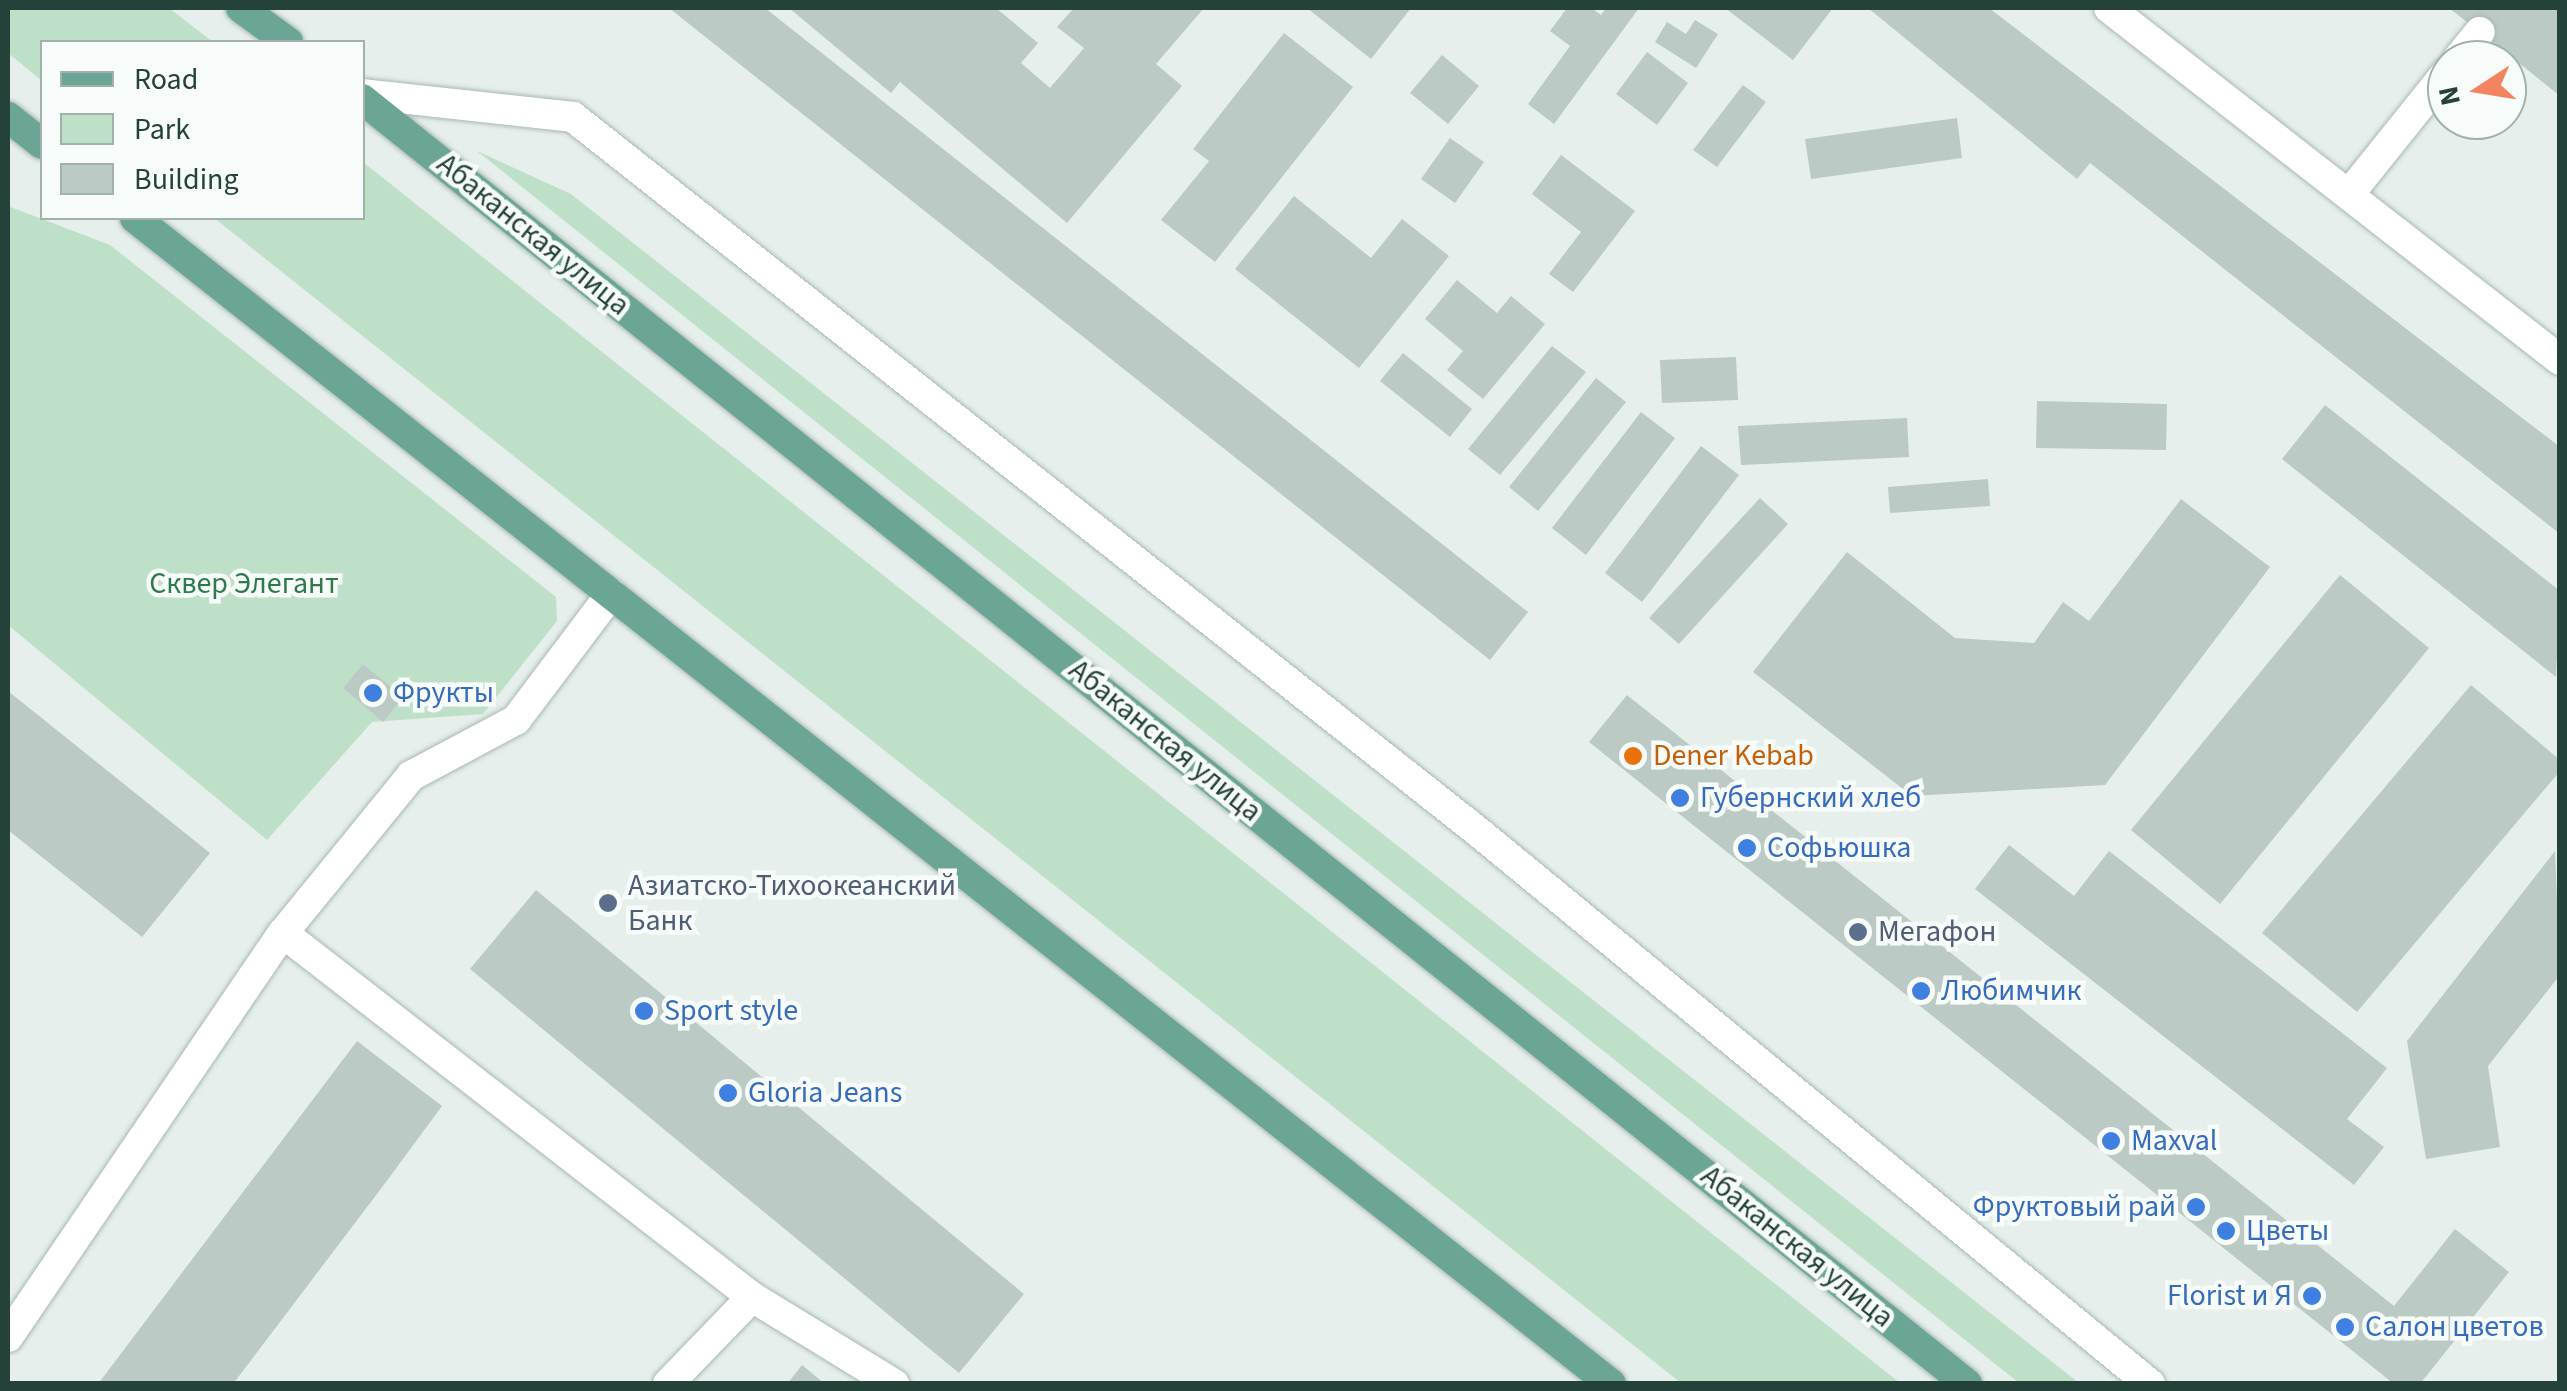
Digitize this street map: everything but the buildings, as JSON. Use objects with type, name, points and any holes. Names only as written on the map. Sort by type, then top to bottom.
[{"type":"main road","points":[[240,8],[285,40]]},
{"type":"main road","name":"Абаканская улица","points":[[365,98],[1967,1384]]},
{"type":"main road","points":[[8,116],[40,142]]},
{"type":"main road","points":[[138,220],[1611,1384]]},
{"type":"lane","points":[[2109,8],[2350,192],[2560,360]]},
{"type":"lane","points":[[2473,40],[2480,32]]},
{"type":"lane","points":[[365,96],[573,117],[1466,823],[2150,1384]]},
{"type":"lane","points":[[2350,192],[2427,97]]},
{"type":"lane","points":[[8,1337],[282,933],[412,776],[516,720],[611,594]]},
{"type":"lane","points":[[282,933],[752,1297],[894,1384]]},
{"type":"lane","points":[[668,1384],[752,1297]]},
{"type":"green space","points":[[8,8],[169,8],[210,40],[40,40],[40,79],[8,53]]},
{"type":"green space","points":[[477,151],[571,194],[2079,1383],[2019,1383]]},
{"type":"green space","points":[[365,164],[1900,1383],[1681,1383],[217,220],[365,220]]},
{"type":"green space","name":"Сквер Элегант","points":[[8,206],[110,245],[556,597],[557,621],[483,714],[372,722],[267,840],[8,625]]},
{"type":"place","name":"Фрукты","points":[[373,693]]},
{"type":"place","name":"Dener Kebab","points":[[1633,756]]},
{"type":"place","name":"Губернский хлеб","points":[[1680,798]]},
{"type":"place","name":"Софьюшка","points":[[1747,848]]},
{"type":"place","name":"Азиатско-Тихоокеанский Банк","points":[[608,903]]},
{"type":"place","name":"Мегафон","points":[[1858,932]]},
{"type":"place","name":"Любимчик","points":[[1921,991]]},
{"type":"place","name":"Sport style","points":[[644,1011]]},
{"type":"place","name":"Gloria Jeans","points":[[728,1093]]},
{"type":"place","name":"Maxval","points":[[2111,1141]]},
{"type":"place","name":"Фруктовый рай","points":[[2196,1207]]},
{"type":"place","name":"Цветы","points":[[2226,1231]]},
{"type":"place","name":"Florist и Я","points":[[2312,1296]]},
{"type":"place","name":"Салон цветов","points":[[2345,1327]]}]
